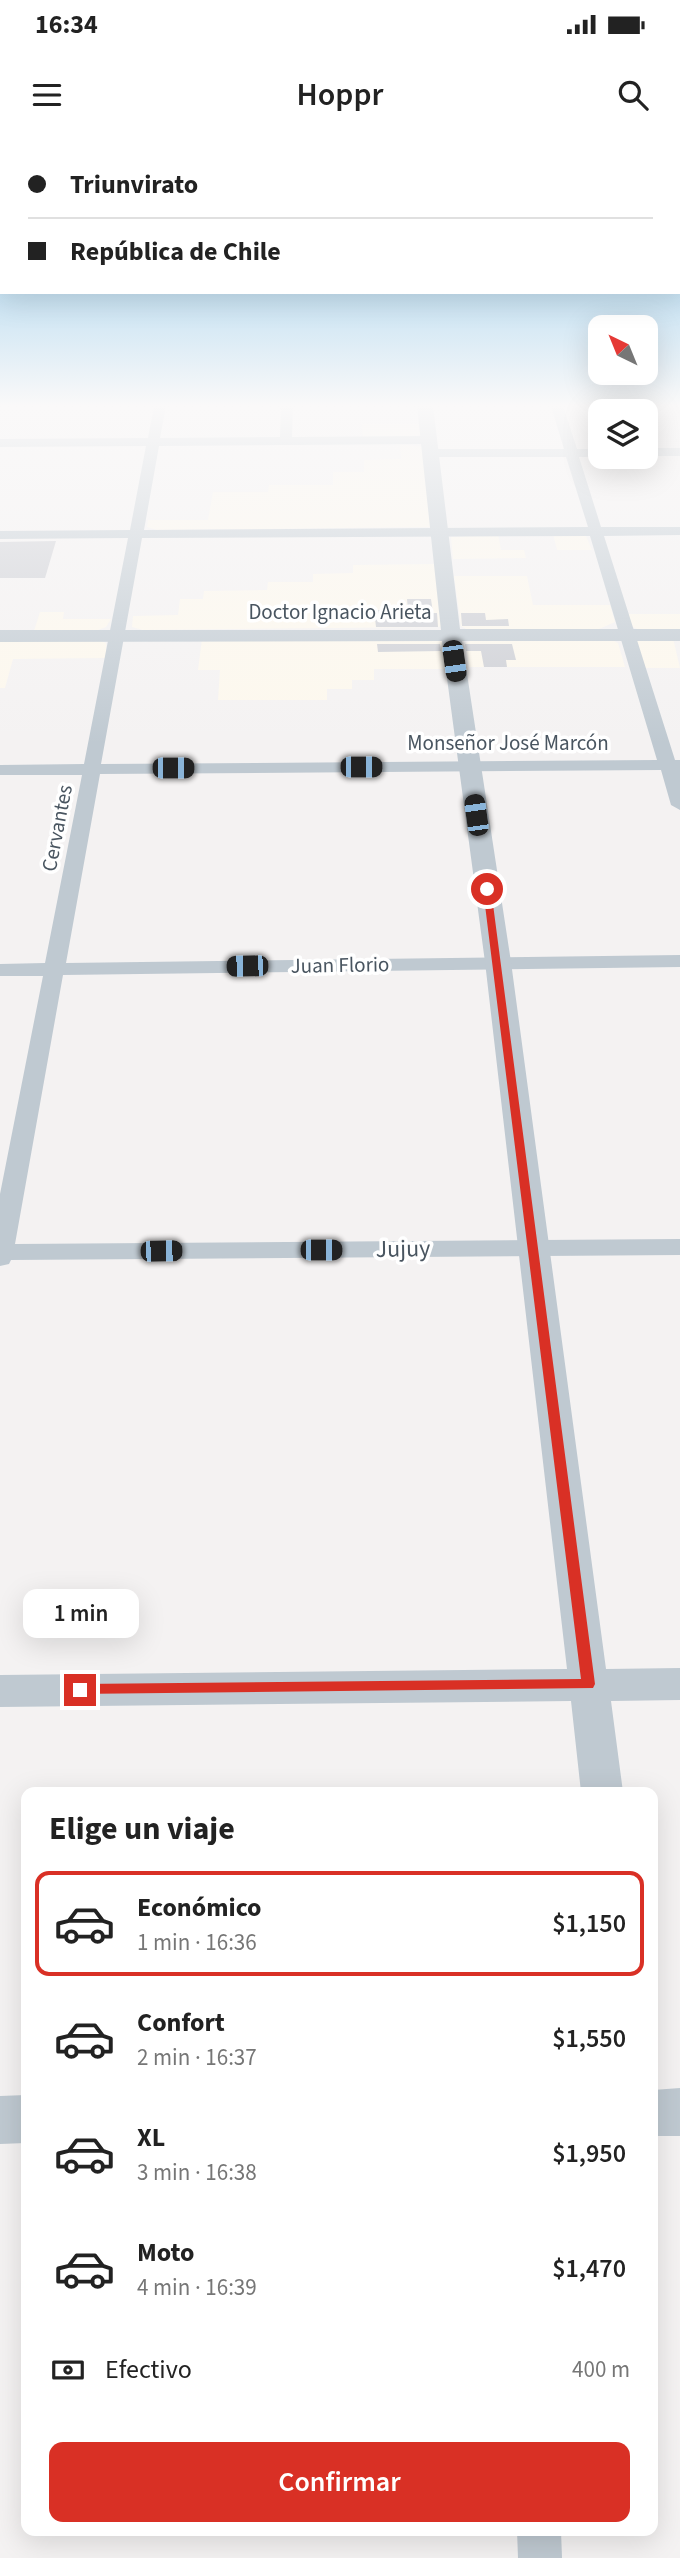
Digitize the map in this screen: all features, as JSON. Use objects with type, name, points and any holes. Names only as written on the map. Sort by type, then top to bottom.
[{"type":"street","name":"Cervantes","points":[[0,1254],[140,519]]},
{"type":"street","points":[[437,519],[451,635],[498,962],[601,1787]]},
{"type":"street","points":[[591,519],[628,635],[674,765],[680,805]]},
{"type":"street","points":[[0,535],[680,531]]},
{"type":"street","name":"Doctor Ignacio Arieta","points":[[0,636],[680,635]]},
{"type":"street","name":"Monseñor José Marcón","points":[[0,770],[674,765]]},
{"type":"street","name":"Juan Florio","points":[[0,970],[680,961]]},
{"type":"street","name":"Jujuy","points":[[0,1254],[680,1247]]},
{"type":"street","points":[[0,1691],[680,1684]]},
{"type":"street","points":[[658,2112],[680,2112]]},
{"type":"street","points":[[0,2120],[21,2119]]},
{"type":"street","points":[[539,2536],[540,2558]]},
{"type":"shaded area","points":[[429,519],[430,527],[157,530],[147,527],[148,520]]},
{"type":"shaded area","points":[[498,534],[501,550],[524,550],[526,558],[453,559],[451,537]]},
{"type":"shaded area","points":[[553,534],[586,536],[592,550],[557,550]]},
{"type":"shaded area","points":[[437,564],[442,626],[438,627],[143,630],[132,627],[133,616],[178,615],[180,599],[203,599],[204,591],[267,590],[268,582],[313,582],[313,574],[353,573],[353,565]]},
{"type":"shaded area","points":[[454,576],[527,576],[533,605],[610,605],[615,622],[599,629],[466,629],[461,626]]},
{"type":"shaded area","points":[[40,612],[64,612],[63,619],[111,619],[106,627],[98,630],[34,631]]},
{"type":"shaded area","points":[[628,614],[680,614],[680,630],[637,629],[631,626]]},
{"type":"shaded area","points":[[673,638],[680,668],[645,668],[637,641]]},
{"type":"shaded area","points":[[96,639],[106,643],[106,658],[13,659],[5,688],[0,688],[0,640]]},
{"type":"shaded area","points":[[202,639],[447,639],[450,669],[374,669],[374,680],[352,680],[352,689],[327,689],[327,700],[218,700],[220,670],[198,670]]},
{"type":"shaded area","points":[[475,639],[610,639],[618,643],[625,667],[469,667],[466,643]]},
{"type":"building","points":[[56,541],[45,578],[0,578],[0,542]]},
{"type":"building","points":[[407,599],[431,599],[433,613],[437,613],[438,627],[376,627],[374,610],[408,610]]},
{"type":"building","points":[[461,613],[485,613],[486,620],[508,619],[509,626],[462,626]]},
{"type":"building","points":[[377,644],[440,644],[441,651],[378,652]]},
{"type":"building","points":[[465,644],[512,644],[516,660],[506,660],[507,667],[484,667],[481,651],[466,651]]},
{"type":"route","points":[[80,1690],[588,1684],[487,889]]}]
